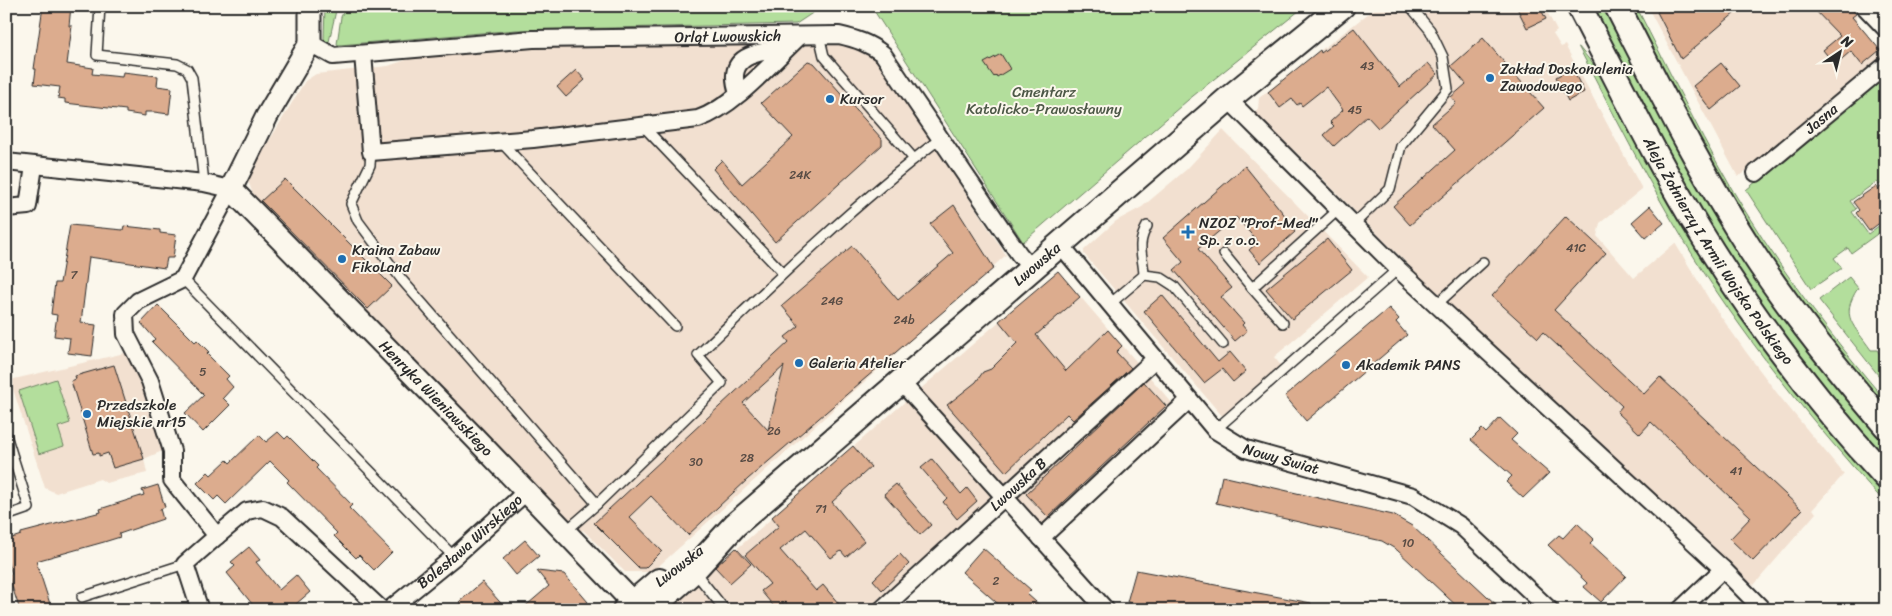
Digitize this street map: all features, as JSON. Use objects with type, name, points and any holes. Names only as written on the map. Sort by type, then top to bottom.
[{"type":"main road","name":"Lwowska","points":[[637,608],[693,554],[735,525],[1228,99],[1342,6]]},
{"type":"main road","name":"Aleja Żołnierzy I Armii Wojska Polskiego","points":[[1579,6],[1666,173],[1724,269],[1811,389],[1886,477]]},
{"type":"main road","name":"Aleja Żołnierzy I Armii Wojska Polskiego","points":[[1617,6],[1701,167],[1750,249],[1822,349],[1886,426]]},
{"type":"main road","name":"Lwowska","points":[[637,608],[694,570],[735,525]]},
{"type":"street","points":[[217,536],[172,480],[172,451],[150,381],[126,334],[125,314],[138,301],[183,279],[268,116],[310,43],[310,6]]},
{"type":"street","points":[[1864,6],[1886,29]]},
{"type":"street","name":"Orląt Lwowskich","points":[[310,43],[333,56],[533,39],[819,35],[839,35],[857,39],[872,45],[883,54],[1018,254],[1032,269]]},
{"type":"street","points":[[363,54],[371,152],[644,127],[698,119],[713,114],[800,36]]},
{"type":"street","name":"Jasna","points":[[1756,173],[1886,65]]},
{"type":"street","points":[[1228,99],[1398,269],[1723,569],[1763,610]]},
{"type":"street","points":[[6,162],[204,183],[230,189]]},
{"type":"street","points":[[6,208],[28,206],[34,166]]},
{"type":"street","name":"Henryka Wieniawskiego","points":[[230,189],[566,531],[637,608]]},
{"type":"street","name":"Nowy Świat","points":[[1060,244],[1188,400],[1215,430],[1246,449],[1413,496],[1461,526],[1550,610]]},
{"type":"street","name":"Lwowska B","points":[[881,610],[1155,359]]},
{"type":"street","points":[[901,382],[1106,610]]},
{"type":"street","points":[[1041,538],[1188,400]]},
{"type":"street","name":"Bolesława Wirskiego","points":[[389,610],[454,557],[527,491]]},
{"type":"street","points":[[200,610],[185,564],[247,511],[263,508],[282,517],[382,610]]},
{"type":"street","points":[[1680,610],[1723,569]]},
{"type":"lane","points":[[100,6],[96,54],[177,64],[186,69],[192,78],[204,183]]},
{"type":"lane","points":[[1353,225],[1390,189],[1401,146],[1448,89],[1443,57],[1430,30],[1410,6]]},
{"type":"lane","points":[[819,35],[824,56],[914,158]]},
{"type":"lane","points":[[644,127],[783,273]]},
{"type":"lane","points":[[566,531],[597,504],[722,383],[698,355],[783,273],[914,158],[941,138]]},
{"type":"lane","points":[[500,141],[675,326]]},
{"type":"lane","points":[[371,152],[370,166],[351,204],[358,221],[402,280],[597,504]]},
{"type":"lane","points":[[1252,288],[1338,210]]},
{"type":"lane","points":[[1144,275],[1139,245],[1147,226]]},
{"type":"lane","points":[[1224,254],[1283,324]]},
{"type":"lane","points":[[1436,305],[1483,262]]},
{"type":"lane","points":[[1215,430],[1398,269]]},
{"type":"lane","points":[[1110,304],[1144,275],[1160,276],[1174,286],[1223,344]]},
{"type":"lane","points":[[183,279],[454,557]]},
{"type":"lane","points":[[6,435],[29,508],[6,516]]},
{"type":"lane","points":[[82,597],[185,564]]},
{"type":"lane","points":[[694,570],[698,578],[725,610]]},
{"type":"shaded area","points":[[1378,6],[1544,6],[1557,31],[1553,34],[1561,47],[1565,45],[1642,189],[1600,223],[1597,236],[1634,278],[1675,243],[1712,304],[1746,352],[1780,397],[1844,474],[1813,509],[1816,513],[1754,585],[1736,572],[1454,311],[1302,158],[1253,113],[1258,109],[1259,98]]},
{"type":"shaded area","points":[[1647,6],[1848,6],[1856,14],[1857,22],[1886,59],[1738,177]]},
{"type":"shaded area","points":[[850,42],[873,52],[927,127],[948,166],[1006,255],[652,572],[625,572],[583,530],[579,533],[252,200],[254,197],[247,178],[305,81],[316,74],[388,66],[424,54],[517,45]]},
{"type":"shaded area","points":[[1223,130],[1368,277],[1274,357],[1282,367],[1223,417],[1084,254],[1084,250],[1116,221],[1142,207],[1187,169]]},
{"type":"shaded area","points":[[1058,271],[1179,411],[1044,536],[918,391]]},
{"type":"shaded area","name":"Przedszkole Miejskie nr15","points":[[129,352],[165,447],[160,452],[144,459],[147,473],[106,483],[100,479],[56,493],[45,488],[10,380]]},
{"type":"shaded area","points":[[907,400],[1003,504],[889,610],[667,610]]},
{"type":"green space","points":[[325,6],[337,6],[328,46],[324,39]]},
{"type":"green space","points":[[346,6],[823,6],[796,24],[516,30],[339,45],[337,44],[341,17]]},
{"type":"green space","name":"Cmentarz Katolicko-Prawosławny","points":[[871,6],[1305,6],[1188,100],[1023,242]]},
{"type":"green space","points":[[1589,6],[1600,6],[1620,31],[1817,358],[1886,441],[1886,463],[1836,407],[1717,243]]},
{"type":"green space","points":[[1627,6],[1636,6],[1717,164],[1747,214],[1813,310],[1886,401],[1886,411],[1807,313],[1741,216]]},
{"type":"green space","points":[[1578,46],[1603,76],[1832,433],[1886,494],[1886,504],[1804,409],[1753,343],[1705,275],[1655,192]]},
{"type":"green space","points":[[1886,74],[1886,180],[1879,185],[1876,182],[1850,201],[1856,209],[1852,212],[1868,234],[1880,225],[1884,229],[1851,253],[1848,248],[1834,258],[1842,268],[1811,289],[1746,190]]},
{"type":"green space","points":[[1849,277],[1858,288],[1850,306],[1849,314],[1851,320],[1871,350],[1877,350],[1886,362],[1886,385],[1819,300]]},
{"type":"green space","points":[[56,379],[70,423],[58,427],[64,446],[39,454],[19,391]]},
{"type":"building","points":[[43,6],[71,6],[69,26],[72,26],[67,64],[93,68],[92,74],[122,77],[123,72],[158,76],[157,86],[172,88],[169,114],[145,112],[145,116],[126,113],[126,110],[65,103],[65,99],[58,98],[60,87],[34,84],[36,69],[34,69]]},
{"type":"building","points":[[1516,6],[1539,6],[1546,19],[1527,28]]},
{"type":"building","points":[[1664,6],[1743,6],[1681,59],[1657,12]]},
{"type":"building","points":[[1811,6],[1848,6],[1856,14],[1852,17],[1880,50],[1862,65],[1851,51],[1835,65],[1823,50],[1840,36]]},
{"type":"building","points":[[1354,28],[1400,87],[1428,63],[1438,74],[1378,128],[1367,116],[1334,146],[1324,135],[1334,126],[1330,122],[1343,110],[1326,87],[1302,106],[1300,103],[1297,105],[1292,99],[1280,108],[1268,92],[1320,50],[1321,53]]},
{"type":"building","points":[[1483,38],[1544,108],[1410,225],[1393,206],[1455,150],[1432,124],[1456,103],[1451,97],[1466,84],[1451,66]]},
{"type":"building","points":[[1001,54],[1010,69],[994,77],[984,63]]},
{"type":"building","points":[[808,61],[814,63],[882,139],[882,145],[775,242],[713,169],[722,160],[742,184],[793,137],[761,103]]},
{"type":"building","points":[[1721,63],[1740,86],[1711,110],[1693,86]]},
{"type":"building","points":[[1572,68],[1584,92],[1568,101],[1556,77]]},
{"type":"building","points":[[576,70],[585,80],[566,97],[557,87]]},
{"type":"building","points":[[1245,166],[1287,218],[1285,220],[1295,232],[1260,263],[1249,250],[1258,242],[1236,217],[1198,249],[1232,288],[1221,297],[1244,323],[1242,325],[1247,331],[1235,341],[1174,270],[1183,262],[1163,238]]},
{"type":"building","name":"Kraina Zabaw FikoLand","points":[[285,179],[392,286],[368,309],[261,201]]},
{"type":"building","points":[[1886,184],[1886,218],[1869,231],[1856,213],[1859,210],[1853,202],[1876,186],[1878,189]]},
{"type":"building","points":[[954,205],[994,268],[748,479],[688,535],[651,496],[629,517],[662,551],[645,568],[639,568],[594,523],[789,342],[785,337],[799,326],[782,306],[852,246],[898,300],[953,253],[930,224]],"holes":[[[784,366],[768,430],[743,403]]]},
{"type":"building","points":[[1650,206],[1664,223],[1646,238],[1632,222]]},
{"type":"building","points":[[1566,216],[1606,253],[1554,310],[1644,394],[1660,377],[1802,510],[1753,561],[1730,539],[1751,517],[1651,422],[1640,434],[1617,412],[1622,406],[1543,332],[1538,338],[1492,296]]},
{"type":"building","points":[[70,225],[123,230],[124,226],[160,230],[160,233],[176,235],[173,258],[167,258],[165,268],[89,257],[81,323],[96,325],[92,356],[68,353],[70,338],[54,336],[57,315],[51,314],[55,283],[60,283]]},
{"type":"building","points":[[1327,239],[1352,270],[1292,319],[1266,289]]},
{"type":"building","points":[[1058,271],[1080,297],[1036,335],[1066,371],[1108,330],[1122,346],[1116,352],[1131,368],[1073,420],[1067,414],[1006,472],[947,405],[976,382],[983,372],[991,369],[1017,343],[999,321]]},
{"type":"building","points":[[1162,295],[1218,362],[1230,352],[1246,371],[1233,382],[1222,369],[1204,383],[1144,311]]},
{"type":"building","points":[[158,305],[195,342],[197,340],[209,352],[207,354],[229,376],[226,379],[233,387],[223,398],[230,405],[203,432],[185,413],[204,395],[152,342],[155,339],[141,323]]},
{"type":"building","name":"Akademik PANS","points":[[1389,308],[1399,319],[1396,322],[1407,335],[1306,421],[1285,396]]},
{"type":"building","points":[[114,365],[144,459],[113,468],[108,453],[99,456],[99,453],[93,454],[71,381],[76,379],[75,376]]},
{"type":"building","points":[[1144,382],[1166,406],[1048,517],[1026,494]]},
{"type":"building","points":[[1500,418],[1517,434],[1511,440],[1549,473],[1523,498],[1506,482],[1512,476],[1471,440],[1482,429],[1486,433]]},
{"type":"building","points":[[278,432],[285,439],[288,436],[318,466],[316,468],[352,505],[349,508],[392,552],[374,570],[359,555],[356,558],[334,536],[337,533],[287,482],[289,480],[270,461],[226,504],[218,496],[214,500],[197,483],[208,472],[211,475],[227,460],[230,463],[259,435],[266,442]]},
{"type":"building","points":[[853,446],[871,467],[832,502],[864,541],[846,557],[841,551],[831,558],[806,529],[780,550],[816,591],[823,585],[844,610],[792,610],[785,602],[776,609],[761,591],[770,584],[745,555],[779,526],[772,517]]},
{"type":"building","points":[[932,459],[961,494],[967,488],[977,501],[957,519],[943,502],[947,498],[921,468]]},
{"type":"building","points":[[1222,476],[1393,515],[1412,526],[1502,610],[1461,610],[1397,550],[1382,541],[1216,503]]},
{"type":"building","points":[[896,484],[931,525],[920,535],[884,494]]},
{"type":"building","points":[[158,485],[165,507],[160,509],[163,519],[119,534],[120,537],[36,561],[52,610],[20,610],[8,575],[12,574],[6,557],[6,540],[21,535],[21,533],[101,512],[100,509],[144,495],[142,490]]},
{"type":"building","points":[[1577,523],[1594,539],[1590,543],[1626,576],[1601,602],[1584,587],[1587,583],[1548,545],[1559,535],[1563,538]]},
{"type":"building","points":[[525,540],[539,556],[516,575],[503,559]]},
{"type":"building","points":[[249,547],[260,560],[256,562],[279,590],[296,575],[310,592],[289,610],[257,610],[227,573],[235,566],[231,562]]},
{"type":"building","points":[[736,548],[751,564],[730,583],[715,567]]},
{"type":"building","points":[[983,548],[1031,590],[1027,594],[1045,610],[1005,610],[962,572]]},
{"type":"building","points":[[900,554],[909,564],[882,590],[873,580]]},
{"type":"building","points":[[1136,570],[1311,603],[1311,610],[1169,610],[1127,602]]},
{"type":"building","points":[[537,571],[564,574],[588,602],[578,610],[521,610],[549,586]]},
{"type":"building","points":[[482,582],[507,610],[466,610],[459,602]]},
{"type":"place","name":"Zakład Doskonalenia Zawodowego","points":[[1490,78]]},
{"type":"place","name":"Kursor","points":[[830,99]]},
{"type":"place","name":"NZOZ \"Prof-Med\" Sp. z o.o.","points":[[1188,232]]},
{"type":"place","name":"Kraina Zabaw FikoLand","points":[[342,259]]},
{"type":"place","name":"Galeria Atelier","points":[[799,363]]},
{"type":"place","name":"Akademik PANS","points":[[1346,365]]},
{"type":"place","name":"Przedszkole Miejskie nr15","points":[[87,414]]}]
